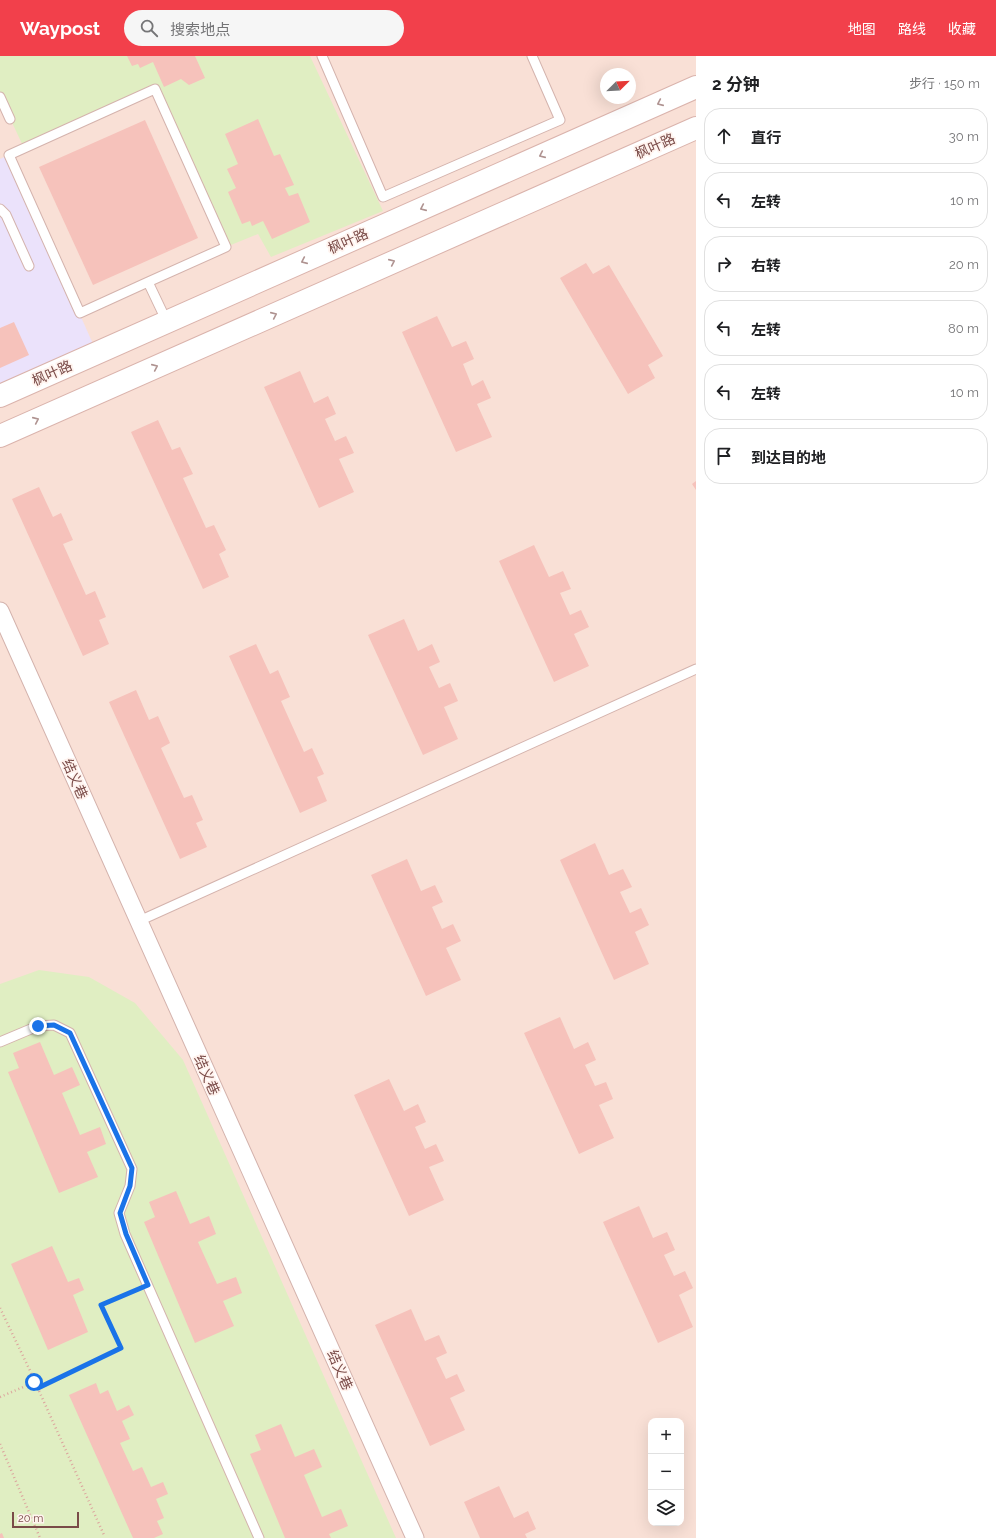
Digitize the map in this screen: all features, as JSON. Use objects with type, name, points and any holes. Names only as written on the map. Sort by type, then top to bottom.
[{"type":"street","name":"枫叶路","points":[[0,396],[696,87]]},
{"type":"street","name":"枫叶路","points":[[0,436],[696,128]]},
{"type":"street","name":"结义巷","points":[[0,612],[415,1538]]},
{"type":"lane","points":[[322,56],[383,197],[560,120],[532,56]]},
{"type":"lane","points":[[155,89],[226,247],[148,282],[80,313],[9,155],[155,89]]},
{"type":"lane","points":[[0,97],[10,119]]},
{"type":"lane","points":[[0,209],[6,215],[29,266]]},
{"type":"lane","points":[[148,282],[167,322]]},
{"type":"lane","points":[[139,921],[696,669]]},
{"type":"lane","points":[[0,1042],[38,1026],[54,1025],[70,1033],[132,1168],[130,1186],[120,1213],[126,1234],[259,1538]]},
{"type":"path","points":[[38,1388],[121,1348],[101,1305],[148,1285]]},
{"type":"path","points":[[0,1308],[38,1388],[104,1535]]},
{"type":"path","points":[[0,1397],[34,1382]]},
{"type":"path","points":[[0,1444],[40,1538]]},
{"type":"shaded area","points":[[0,56],[696,56],[696,1538],[0,1538]]},
{"type":"shaded area","points":[[9,155],[97,353],[0,396],[0,159]]},
{"type":"green space","points":[[0,56],[310,56],[383,211],[271,257],[258,234],[226,247],[155,89],[24,148],[0,97]]},
{"type":"green space","points":[[39,970],[89,977],[135,1003],[183,1060],[396,1538],[0,1538],[0,984]]},
{"type":"building","points":[[127,56],[195,56],[205,78],[189,85],[181,79],[164,87],[153,62],[140,68],[138,64],[132,66]]},
{"type":"building","points":[[258,119],[274,156],[280,154],[294,185],[285,188],[289,196],[298,193],[310,222],[272,239],[263,221],[252,226],[250,221],[242,224],[228,192],[236,188],[227,169],[238,164],[225,134]]},
{"type":"building","points":[[145,120],[198,238],[93,285],[39,167]]},
{"type":"building","points":[[586,263],[593,274],[609,265],[663,356],[648,365],[655,378],[628,394],[560,278]]},
{"type":"building","points":[[437,316],[452,347],[466,341],[474,359],[463,364],[472,386],[483,380],[491,398],[477,404],[492,437],[456,452],[402,332]]},
{"type":"building","points":[[14,322],[29,355],[0,368],[0,328]]},
{"type":"building","points":[[300,371],[314,403],[328,396],[336,414],[325,419],[335,441],[346,436],[354,453],[339,459],[354,492],[319,508],[264,387]]},
{"type":"building","points":[[158,420],[172,450],[180,447],[193,474],[183,478],[206,528],[214,525],[226,550],[219,554],[229,577],[203,589],[131,432]]},
{"type":"building","points":[[696,481],[696,490],[692,484]]},
{"type":"building","points":[[39,487],[53,517],[61,513],[73,540],[63,544],[86,595],[95,591],[106,617],[99,620],[109,644],[83,656],[12,499]]},
{"type":"building","points":[[534,545],[549,577],[563,571],[571,589],[560,593],[570,615],[581,610],[589,627],[574,634],[589,666],[554,682],[499,561]]},
{"type":"building","points":[[404,619],[418,651],[432,644],[440,662],[429,667],[439,688],[450,683],[458,701],[444,707],[458,739],[423,755],[368,635]]},
{"type":"building","points":[[256,644],[270,674],[278,670],[290,697],[281,701],[304,752],[312,748],[324,774],[317,777],[327,801],[300,813],[229,656]]},
{"type":"building","points":[[136,690],[149,720],[158,716],[170,743],[161,748],[184,798],[192,795],[203,820],[196,823],[207,847],[180,859],[109,702]]},
{"type":"building","points":[[595,843],[609,875],[623,869],[632,887],[620,892],[630,913],[641,908],[649,925],[635,932],[649,964],[614,980],[560,860]]},
{"type":"building","points":[[407,859],[421,891],[435,885],[443,902],[432,907],[442,929],[453,924],[461,941],[446,948],[461,980],[426,996],[371,875]]},
{"type":"building","points":[[560,1017],[574,1049],[588,1042],[596,1060],[585,1065],[595,1086],[606,1082],[613,1099],[599,1105],[614,1138],[579,1154],[524,1033]]},
{"type":"building","points":[[40,1042],[54,1075],[72,1067],[80,1085],[62,1093],[80,1135],[100,1127],[106,1144],[87,1152],[98,1177],[59,1193],[8,1072],[19,1068],[13,1053]]},
{"type":"building","points":[[389,1079],[404,1111],[418,1104],[426,1122],[415,1127],[425,1149],[436,1144],[444,1161],[429,1167],[444,1200],[409,1216],[354,1095]]},
{"type":"building","points":[[176,1191],[190,1224],[209,1216],[216,1234],[198,1242],[217,1284],[236,1277],[242,1293],[223,1301],[234,1326],[195,1343],[144,1222],[155,1217],[149,1202]]},
{"type":"building","points":[[639,1206],[653,1238],[667,1232],[675,1250],[664,1255],[674,1276],[685,1271],[693,1288],[679,1295],[693,1327],[658,1343],[603,1222]]},
{"type":"building","points":[[52,1246],[68,1282],[79,1278],[84,1290],[73,1295],[88,1332],[48,1350],[11,1264]]},
{"type":"building","points":[[411,1309],[425,1341],[439,1335],[447,1353],[436,1358],[446,1379],[457,1374],[465,1391],[450,1398],[465,1430],[430,1446],[375,1325]]},
{"type":"building","points":[[96,1383],[100,1394],[108,1390],[117,1411],[129,1405],[134,1415],[122,1421],[130,1439],[120,1443],[133,1471],[142,1467],[151,1487],[163,1482],[168,1494],[156,1499],[164,1518],[157,1521],[163,1534],[154,1538],[133,1538],[69,1395]]},
{"type":"building","points":[[281,1424],[295,1457],[314,1449],[322,1467],[304,1475],[322,1517],[341,1509],[348,1526],[329,1534],[331,1538],[285,1538],[250,1454],[261,1450],[255,1435]]},
{"type":"building","points":[[499,1486],[514,1518],[528,1511],[536,1529],[525,1534],[527,1538],[480,1538],[464,1502]]},
{"type":"building","points":[[2,1533],[4,1538],[0,1538],[0,1534]]},
{"type":"route","points":[[34,1382],[38,1388],[121,1348],[101,1305],[148,1285],[126,1234],[120,1213],[130,1186],[132,1168],[70,1033],[54,1025],[38,1026]]}]
